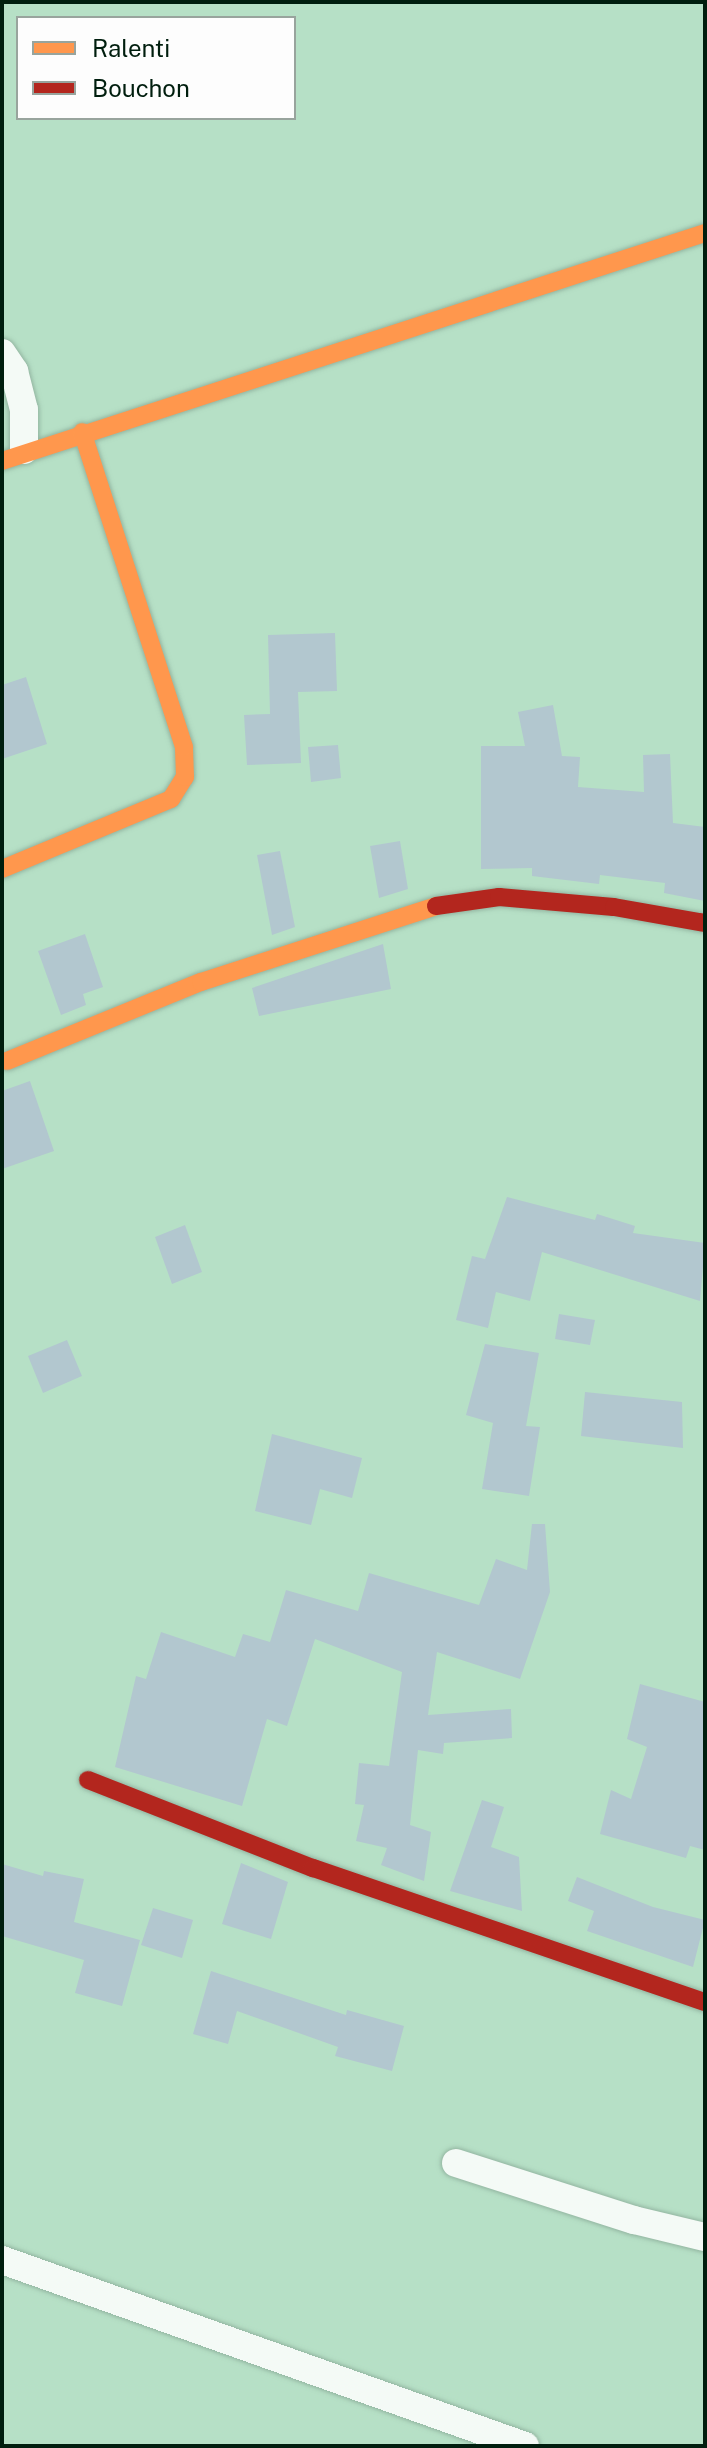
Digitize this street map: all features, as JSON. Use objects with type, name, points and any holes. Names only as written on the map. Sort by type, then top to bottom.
[{"type":"street","points":[[13,456],[705,233]]},
{"type":"street","points":[[2,353],[14,371],[24,410],[13,456]]},
{"type":"street","points":[[2,869],[171,799],[185,777],[184,747],[82,432]]},
{"type":"street","points":[[7,1061],[201,982],[417,909],[499,897],[614,907],[705,923]]},
{"type":"street","points":[[88,1780],[313,1868],[705,2002]]},
{"type":"street","points":[[456,2163],[634,2220],[705,2237]]},
{"type":"street","points":[[2,2260],[525,2446]]},
{"type":"building","points":[[335,633],[337,691],[298,692],[301,763],[247,765],[244,715],[270,714],[268,635]]},
{"type":"building","points":[[26,677],[47,744],[2,759],[2,685]]},
{"type":"building","points":[[553,705],[562,756],[580,757],[578,787],[644,792],[643,755],[670,754],[673,823],[705,827],[705,901],[664,893],[665,883],[600,875],[599,884],[532,876],[532,868],[481,869],[481,746],[525,746],[518,712]]},
{"type":"building","points":[[338,745],[341,778],[311,782],[308,747]]},
{"type":"building","points":[[400,841],[408,889],[379,898],[370,846]]},
{"type":"building","points":[[280,851],[295,927],[272,935],[257,855]]},
{"type":"building","points":[[85,934],[103,987],[83,994],[86,1005],[61,1015],[38,951]]},
{"type":"building","points":[[383,944],[391,989],[259,1016],[252,988]]},
{"type":"building","points":[[30,1081],[54,1151],[2,1169],[2,1091]]},
{"type":"building","points":[[507,1197],[595,1220],[597,1214],[635,1226],[633,1233],[705,1243],[700,1301],[542,1252],[530,1301],[496,1292],[488,1328],[456,1320],[472,1256],[485,1259]]},
{"type":"building","points":[[185,1225],[202,1272],[172,1284],[155,1237]]},
{"type":"building","points":[[559,1314],[595,1320],[590,1345],[555,1339]]},
{"type":"building","points":[[67,1340],[82,1376],[43,1393],[28,1356]]},
{"type":"building","points":[[485,1344],[539,1353],[526,1426],[540,1427],[529,1496],[482,1489],[493,1423],[466,1415]]},
{"type":"building","points":[[585,1392],[682,1402],[683,1448],[581,1436]]},
{"type":"building","points":[[272,1434],[362,1458],[352,1498],[320,1489],[311,1525],[255,1511]]},
{"type":"building","points":[[532,1524],[545,1524],[550,1592],[520,1679],[437,1652],[428,1715],[511,1709],[512,1738],[444,1743],[443,1754],[418,1750],[410,1825],[431,1832],[424,1881],[381,1865],[387,1848],[356,1841],[364,1805],[355,1804],[359,1763],[389,1766],[402,1672],[315,1639],[287,1726],[267,1719],[242,1806],[115,1767],[136,1676],[146,1679],[161,1632],[235,1657],[243,1634],[270,1642],[286,1590],[358,1611],[369,1573],[479,1605],[496,1559],[527,1570]]},
{"type":"building","points":[[640,1684],[705,1702],[705,1850],[690,1846],[686,1858],[600,1834],[611,1790],[631,1799],[647,1747],[627,1739]]},
{"type":"building","points":[[482,1800],[504,1807],[491,1847],[519,1857],[522,1911],[450,1891]]},
{"type":"building","points":[[241,1863],[288,1882],[271,1939],[222,1924]]},
{"type":"building","points":[[2,1864],[43,1876],[44,1871],[84,1879],[74,1922],[140,1940],[122,2006],[75,1993],[84,1960],[2,1936]]},
{"type":"building","points":[[577,1877],[653,1907],[705,1920],[693,1967],[587,1931],[594,1911],[568,1901]]},
{"type":"building","points":[[153,1908],[193,1920],[182,1958],[141,1945]]},
{"type":"building","points":[[211,1971],[346,2015],[347,2010],[404,2026],[392,2071],[335,2056],[338,2047],[237,2011],[228,2044],[193,2034]]},
{"type":"traffic: slow","points":[[2,461],[705,233]]},
{"type":"traffic: slow","points":[[2,869],[171,799],[185,777],[184,747],[82,432]]},
{"type":"traffic: slow","points":[[7,1061],[201,982],[436,906]]},
{"type":"traffic: jam","points":[[436,906],[499,897],[614,907],[705,923]]},
{"type":"traffic: jam","points":[[88,1780],[313,1868],[705,2002]]}]
